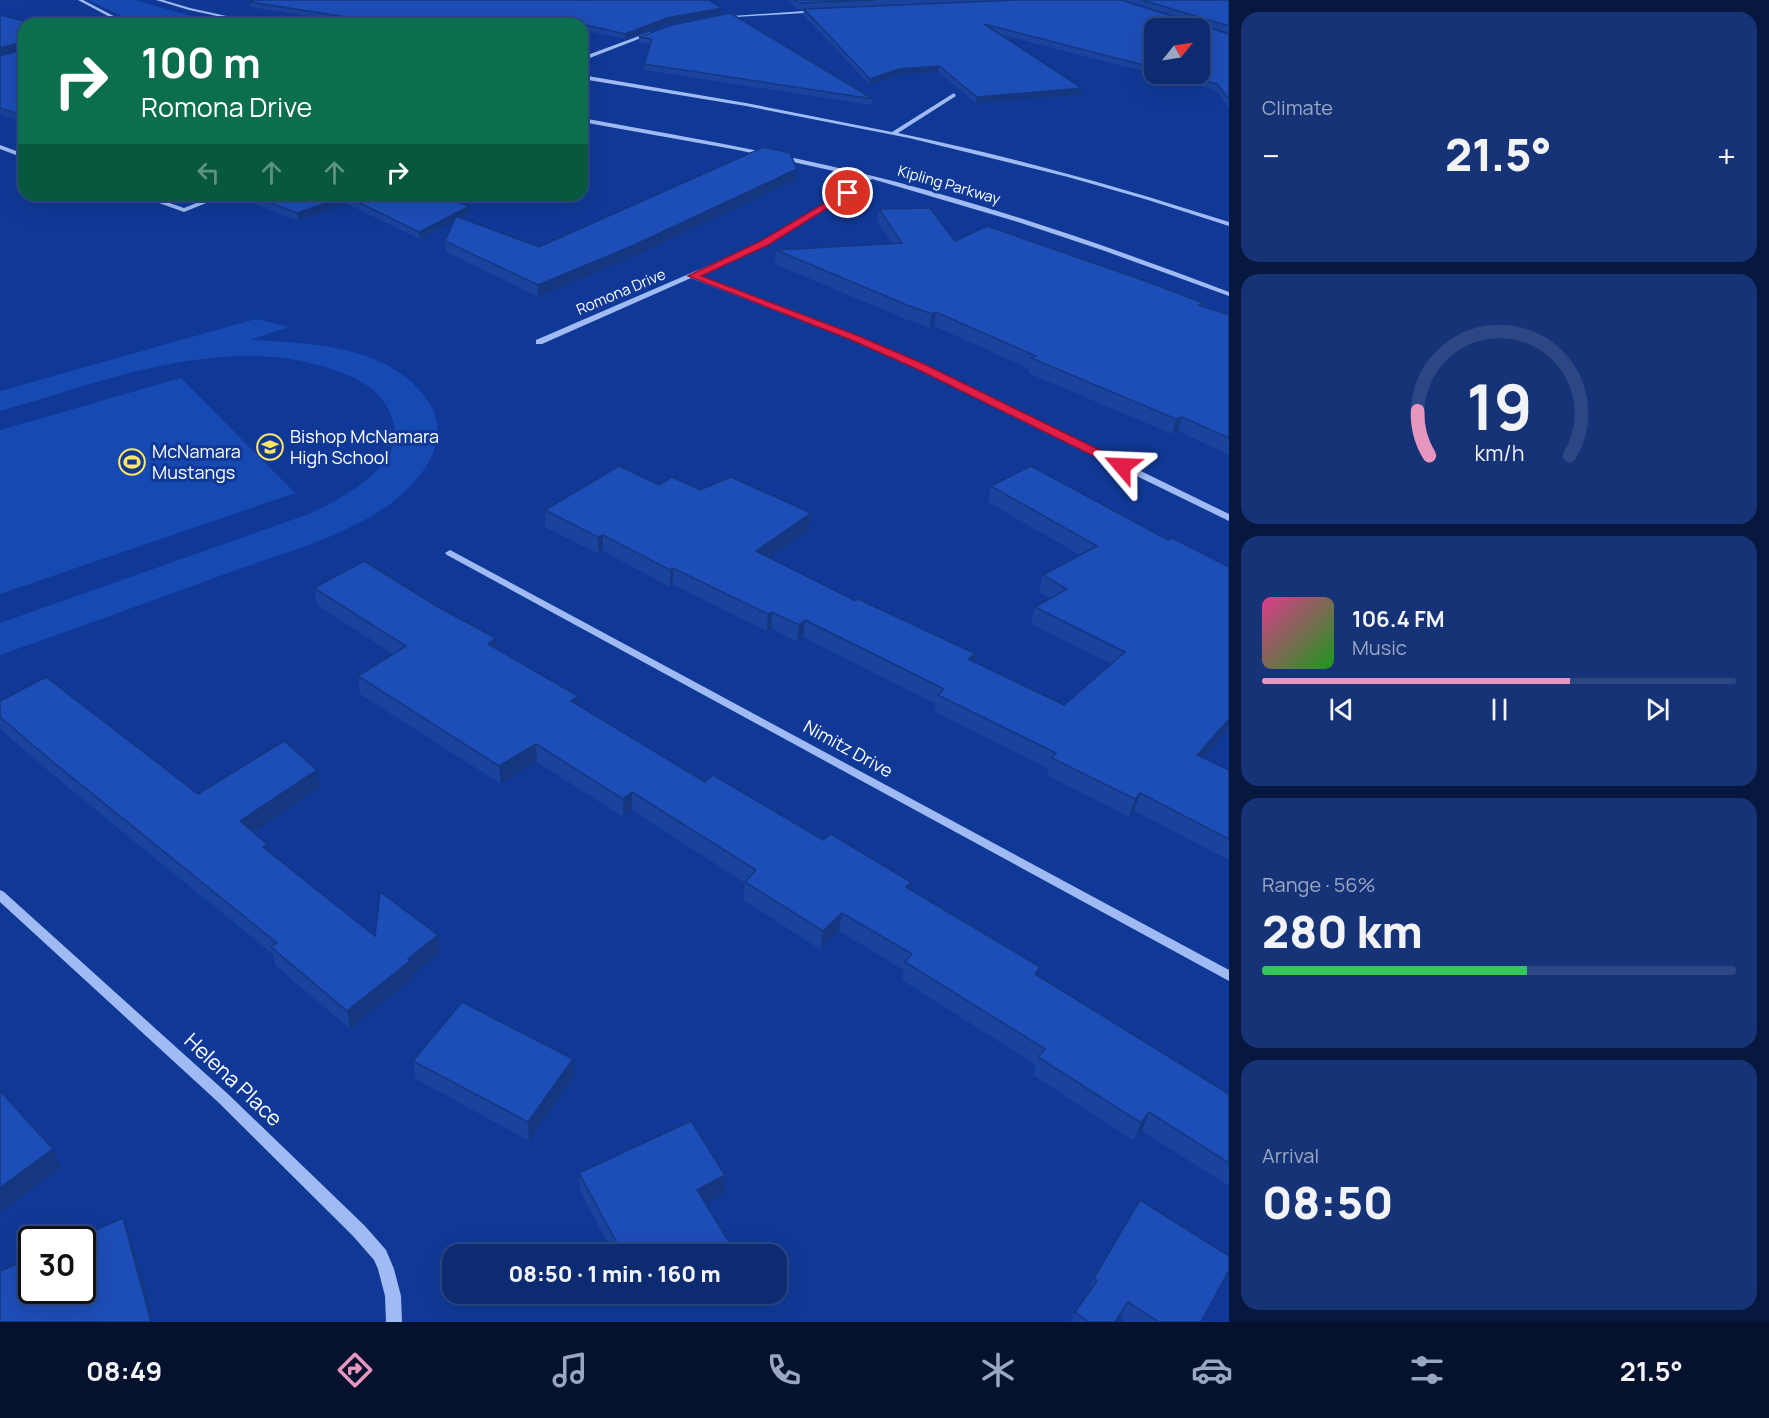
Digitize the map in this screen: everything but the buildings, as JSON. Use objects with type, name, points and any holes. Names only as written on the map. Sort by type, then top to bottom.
[{"type":"street","points":[[80,0],[115,18]]},
{"type":"street","points":[[158,0],[232,18]]},
{"type":"street","points":[[711,18],[820,11]]},
{"type":"street","points":[[588,57],[661,31]]},
{"type":"street","points":[[588,78],[823,117],[894,132],[1063,173],[1229,224]]},
{"type":"street","points":[[894,132],[954,95]]},
{"type":"street","name":"Kipling Parkway","points":[[588,121],[752,151],[870,178],[981,208],[1083,240],[1229,294]]},
{"type":"street","points":[[0,147],[18,154]]},
{"type":"street","name":"Romona Drive","points":[[539,342],[765,243],[870,178]]},
{"type":"street","points":[[158,201],[184,210],[207,201]]},
{"type":"street","points":[[693,276],[853,337],[920,366],[1229,518]]},
{"type":"street","name":"Nimitz Drive","points":[[450,553],[1229,976]]},
{"type":"street","name":"Helena Place","points":[[0,895],[223,1098],[359,1231],[380,1256],[386,1269],[393,1296],[394,1322]]},
{"type":"shaded area","points":[[88,0],[135,0],[197,18],[126,18]]},
{"type":"shaded area","points":[[256,319],[289,327],[249,340],[297,343],[347,351],[393,368],[412,382],[428,401],[438,430],[431,458],[423,471],[390,504],[335,535],[0,655],[0,623],[306,515],[362,483],[386,460],[393,447],[394,423],[381,398],[367,385],[350,376],[307,362],[263,356],[218,357],[174,363],[86,385],[0,411],[0,391]]},
{"type":"shaded area","name":"McNamara Mustangs","points":[[181,378],[295,493],[0,594],[0,430]]},
{"type":"place","name":"Bishop McNamara High School","points":[[270,447]]},
{"type":"place","name":"McNamara Mustangs","points":[[132,462]]},
{"type":"route","points":[[848,193],[765,243],[693,276],[853,337],[920,366],[1122,466]]}]
